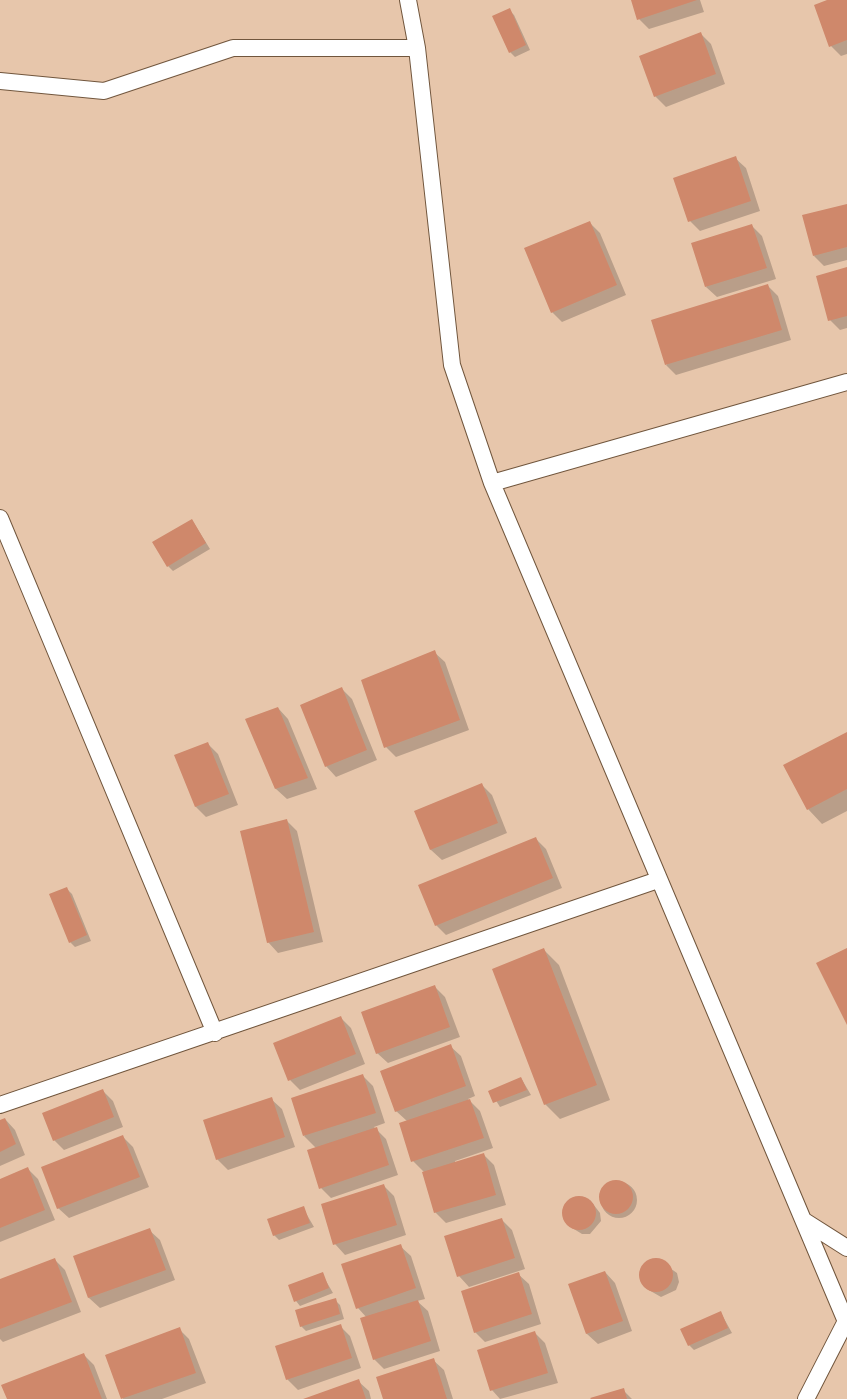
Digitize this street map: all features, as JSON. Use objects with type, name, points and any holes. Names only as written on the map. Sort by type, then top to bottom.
[{"type":"lane","points":[[408,0],[417,48],[452,365],[492,483],[846,1322],[806,1399]]},
{"type":"lane","points":[[0,81],[104,91],[233,48],[417,48]]},
{"type":"lane","points":[[492,483],[847,382]]},
{"type":"lane","points":[[0,518],[215,1033]]},
{"type":"lane","points":[[0,1105],[658,880]]},
{"type":"lane","points":[[803,1220],[847,1248]]},
{"type":"building","points":[[631,0],[697,0],[637,20]]},
{"type":"building","points":[[827,0],[847,0],[847,40],[829,47],[814,5]]},
{"type":"building","points":[[510,8],[526,45],[509,53],[492,16]]},
{"type":"building","points":[[701,32],[716,74],[654,97],[639,56]]},
{"type":"building","points":[[736,156],[751,201],[688,222],[673,178]]},
{"type":"building","points":[[847,204],[847,247],[813,256],[802,215]]},
{"type":"building","points":[[590,221],[617,285],[551,313],[524,248]]},
{"type":"building","points":[[752,224],[767,268],[705,287],[691,243]]},
{"type":"building","points":[[847,267],[847,316],[828,321],[816,276]]},
{"type":"building","points":[[768,284],[782,330],[665,365],[651,320]]},
{"type":"building","points":[[192,519],[206,543],[167,567],[152,542]]},
{"type":"building","points":[[435,650],[460,720],[384,748],[361,680]]},
{"type":"building","points":[[342,687],[367,750],[325,767],[300,705]]},
{"type":"building","points":[[278,707],[308,778],[275,789],[245,719]]},
{"type":"building","points":[[847,732],[847,789],[807,810],[783,765]]},
{"type":"building","points":[[208,742],[229,794],[195,807],[174,755]]},
{"type":"building","points":[[482,783],[498,823],[430,850],[414,811]]},
{"type":"building","points":[[287,819],[314,932],[267,943],[240,831]]},
{"type":"building","points":[[536,837],[553,878],[435,926],[418,885]]},
{"type":"building","points":[[67,887],[87,935],[69,943],[49,894]]},
{"type":"building","points":[[544,948],[597,1085],[544,1105],[492,969]]},
{"type":"building","points":[[847,948],[847,1025],[816,963]]},
{"type":"building","points":[[435,985],[450,1027],[376,1054],[361,1012]]},
{"type":"building","points":[[341,1016],[356,1054],[288,1081],[273,1043]]},
{"type":"building","points":[[451,1044],[466,1086],[395,1112],[380,1071]]},
{"type":"building","points":[[363,1074],[376,1113],[303,1136],[291,1098]]},
{"type":"building","points":[[521,1077],[527,1090],[493,1103],[488,1091]]},
{"type":"building","points":[[103,1089],[114,1117],[53,1141],[42,1113]]},
{"type":"building","points":[[272,1097],[285,1137],[216,1160],[203,1120]]},
{"type":"building","points":[[470,1099],[484,1138],[411,1162],[399,1123]]},
{"type":"building","points":[[5,1118],[16,1144],[0,1152],[0,1120]]},
{"type":"building","points":[[377,1127],[389,1165],[319,1189],[307,1150]]},
{"type":"building","points":[[123,1135],[140,1177],[57,1209],[41,1167]]},
{"type":"building","points":[[484,1153],[496,1195],[434,1213],[422,1172]]},
{"type":"building","points":[[28,1167],[45,1210],[0,1228],[0,1179]]},
{"type":"building","points":[[616,1180],[628,1185],[633,1197],[628,1209],[616,1214],[604,1209],[599,1197],[604,1185]]},
{"type":"building","points":[[384,1184],[397,1225],[333,1245],[321,1204]]},
{"type":"building","points":[[579,1196],[591,1201],[596,1213],[591,1225],[579,1230],[567,1225],[562,1213],[567,1201]]},
{"type":"building","points":[[304,1206],[310,1223],[273,1236],[267,1219]]},
{"type":"building","points":[[502,1218],[515,1258],[457,1277],[444,1236]]},
{"type":"building","points":[[150,1228],[166,1270],[88,1298],[73,1256]]},
{"type":"building","points":[[401,1244],[416,1288],[356,1309],[341,1264]]},
{"type":"building","points":[[55,1258],[72,1302],[0,1329],[0,1279]]},
{"type":"building","points":[[656,1258],[668,1263],[673,1275],[668,1287],[656,1292],[644,1287],[639,1275],[644,1263]]},
{"type":"building","points":[[605,1271],[623,1321],[586,1334],[568,1284]]},
{"type":"building","points":[[323,1272],[329,1288],[294,1302],[288,1285]]},
{"type":"building","points":[[519,1272],[532,1314],[474,1333],[461,1291]]},
{"type":"building","points":[[336,1298],[340,1314],[300,1327],[295,1310]]},
{"type":"building","points":[[418,1300],[431,1341],[373,1360],[360,1318]]},
{"type":"building","points":[[721,1311],[728,1328],[688,1346],[680,1329]]},
{"type":"building","points":[[341,1324],[352,1358],[286,1380],[275,1346]]},
{"type":"building","points":[[180,1327],[196,1373],[121,1399],[105,1355]]},
{"type":"building","points":[[535,1331],[548,1373],[490,1391],[477,1350]]},
{"type":"building","points":[[84,1353],[102,1399],[7,1399],[1,1385]]},
{"type":"building","points":[[434,1358],[447,1399],[383,1399],[376,1377]]},
{"type":"building","points":[[359,1379],[366,1399],[303,1399]]},
{"type":"building","points":[[624,1388],[627,1399],[590,1398]]}]
